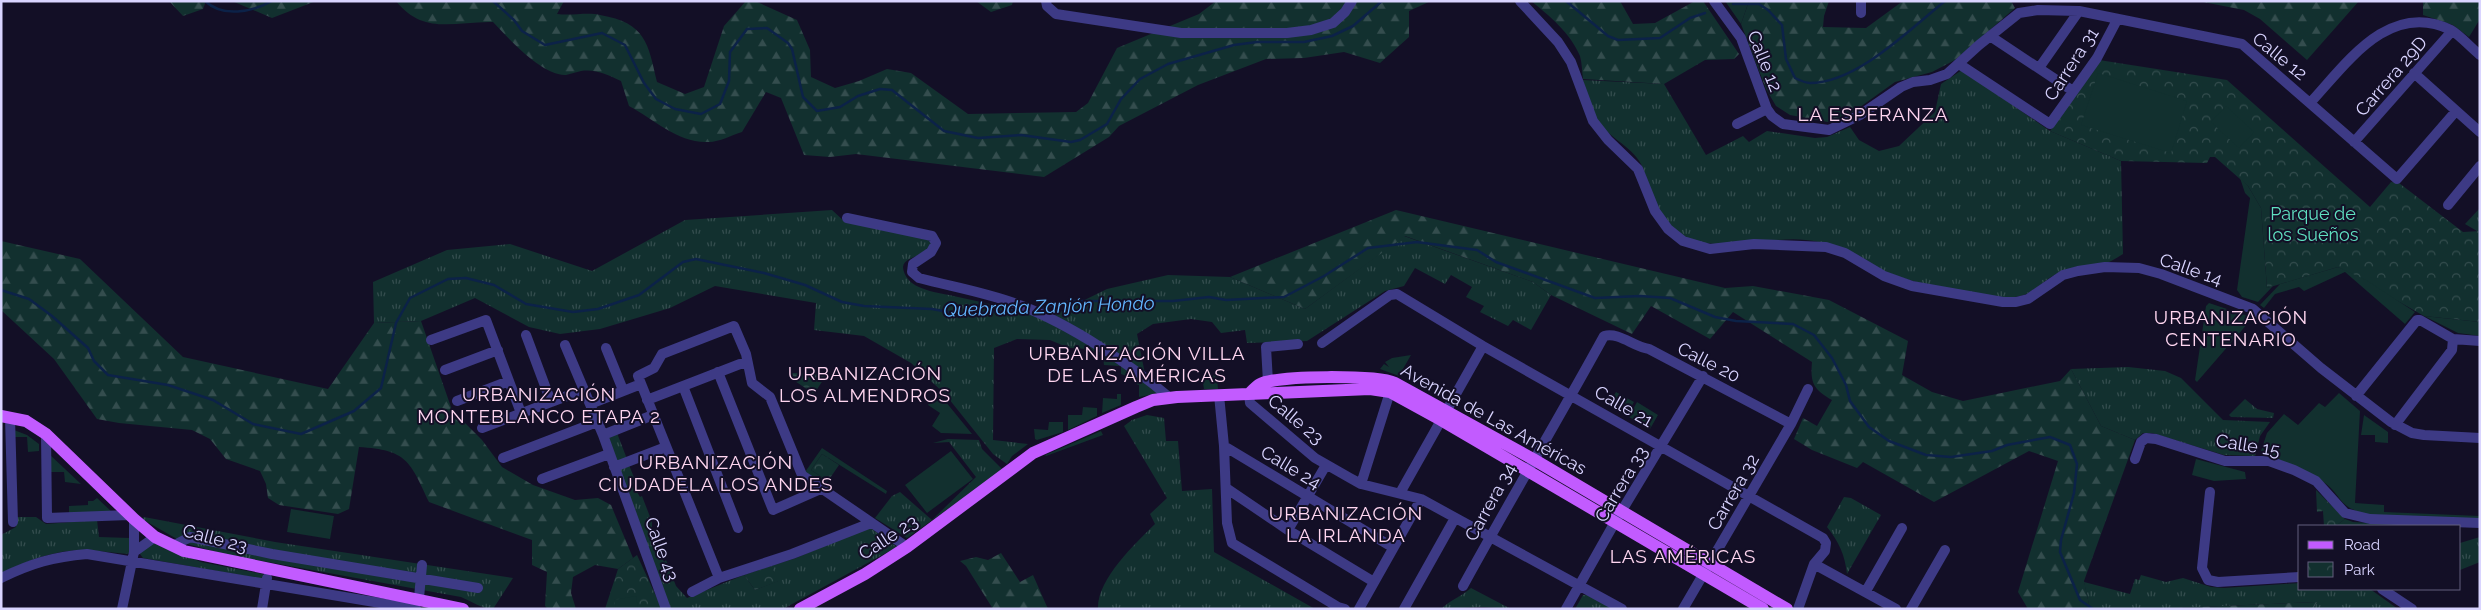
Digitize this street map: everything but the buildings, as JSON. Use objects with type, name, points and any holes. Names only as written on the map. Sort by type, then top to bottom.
[{"type":"main road","name":"Avenida de Las Américas","points":[[1249,394],[1260,384],[1268,382],[1370,383],[1443,415]]},
{"type":"main road","name":"Avenida de Las Américas","points":[[1249,394],[1395,382],[1443,415],[1530,464],[1707,569],[1787,609]]},
{"type":"main road","name":"Calle 23","points":[[800,609],[865,574],[907,547],[1033,452],[1153,400],[1249,394]]},
{"type":"main road","name":"Calle 23","points":[[6,417],[26,421],[46,434],[131,517],[155,537],[184,551],[418,604],[463,609]]},
{"type":"main road","name":"Avenida de Las Américas","points":[[1707,569],[1763,609]]},
{"type":"street","points":[[1046,1],[1047,6],[1056,14],[1181,33],[1311,30],[1333,23],[1345,12],[1352,1]]},
{"type":"street","name":"Calle 14","points":[[1520,1],[1558,42],[1571,62],[1593,121],[1608,140],[1638,169],[1655,211],[1668,229],[1683,241],[1710,249],[1754,244],[1826,247],[1844,253],[1893,279],[1912,286],[2003,302],[2016,302],[2039,292],[2062,275],[2078,270],[2139,268],[2161,274],[2253,309],[2321,368],[2395,425],[2412,433],[2424,435],[2480,438]]},
{"type":"street","name":"Calle 12","points":[[1714,1],[1740,38],[1767,109],[1783,124],[1828,130],[1860,116],[1901,87],[1947,74],[2019,13],[2045,10],[2078,10],[2117,20],[2242,44],[2397,179],[2456,111]]},
{"type":"street","points":[[1861,1],[1861,13]]},
{"type":"street","points":[[2039,68],[2078,10]]},
{"type":"street","points":[[2310,103],[2371,36],[2385,26],[2414,19],[2438,24],[2452,31],[2480,55]]},
{"type":"street","name":"Carrera 31","points":[[1959,64],[2050,124],[2097,58],[2117,20]]},
{"type":"street","name":"Carrera 29D","points":[[2354,142],[2452,31]]},
{"type":"street","points":[[1990,36],[2073,91]]},
{"type":"street","points":[[2414,73],[2480,132]]},
{"type":"street","name":"Calle 12","points":[[1737,124],[1767,109]]},
{"type":"street","points":[[2448,205],[2480,166]]},
{"type":"street","points":[[847,218],[932,236],[936,243],[931,252],[913,264],[912,272],[919,278],[1022,305],[1082,335],[1170,398]]},
{"type":"street","name":"Calle 21","points":[[1322,343],[1390,295],[1397,294],[1483,346],[1572,394],[1823,538],[1826,543],[1825,551],[1814,564]]},
{"type":"street","points":[[431,340],[486,320],[521,413]]},
{"type":"street","points":[[2356,396],[2417,320],[2453,339],[2480,341]]},
{"type":"street","points":[[719,578],[638,376],[654,368],[662,354],[734,326],[746,354],[746,364],[752,383],[770,397],[800,472],[907,547]]},
{"type":"street","name":"Calle 20","points":[[1610,334],[1642,348],[1649,349],[1791,424]]},
{"type":"street","name":"Carrera 34","points":[[1463,586],[1530,464],[1604,336],[1610,334]]},
{"type":"street","points":[[526,335],[551,402]]},
{"type":"street","points":[[2395,425],[2452,350],[2453,339]]},
{"type":"street","points":[[1268,382],[1266,347],[1298,344]]},
{"type":"street","name":"Calle 43","points":[[565,345],[602,435],[666,609]]},
{"type":"street","points":[[1400,493],[1483,346]]},
{"type":"street","points":[[606,348],[623,390]]},
{"type":"street","points":[[446,370],[498,350]]},
{"type":"street","points":[[647,400],[740,364],[746,364]]},
{"type":"street","points":[[718,372],[773,510],[823,488]]},
{"type":"street","name":"Carrera 33","points":[[1566,609],[1703,376]]},
{"type":"street","points":[[457,401],[509,381]]},
{"type":"street","points":[[590,404],[641,384]]},
{"type":"street","points":[[682,386],[738,528]]},
{"type":"street","name":"Carrera 32","points":[[1683,609],[1791,424],[1808,389]]},
{"type":"street","points":[[482,428],[583,390]]},
{"type":"street","points":[[1361,484],[1390,392]]},
{"type":"street","name":"Calle 23","points":[[1249,394],[1250,403],[1294,442],[1326,464],[1361,484],[1422,499],[1622,609]]},
{"type":"street","points":[[1220,395],[1227,523],[1232,542],[1338,607],[1345,609]]},
{"type":"street","points":[[602,435],[653,415]]},
{"type":"street","points":[[6,417],[13,522]]},
{"type":"street","points":[[503,458],[597,422]]},
{"type":"street","points":[[46,434],[47,518],[131,517],[132,556],[122,609]]},
{"type":"street","name":"Calle 15","points":[[2134,459],[2141,442],[2146,438],[2156,439],[2224,461],[2269,461],[2316,481],[2345,512],[2370,519],[2480,523],[2461,527]]},
{"type":"street","name":"Calle 24","points":[[1224,446],[1392,548]]},
{"type":"street","points":[[614,467],[666,447]]},
{"type":"street","points":[[542,480],[609,454]]},
{"type":"street","points":[[1288,530],[1326,464]]},
{"type":"street","points":[[1226,488],[1288,530],[1374,582]]},
{"type":"street","points":[[2210,492],[2202,568],[2208,580],[2218,582],[2298,577]]},
{"type":"street","points":[[1359,609],[1392,548],[1422,499]]},
{"type":"street","name":"Carrera 34","points":[[1404,609],[1455,518]]},
{"type":"street","points":[[692,592],[719,578],[792,554],[871,522]]},
{"type":"street","points":[[1866,591],[1902,528]]},
{"type":"street","points":[[132,556],[155,537]]},
{"type":"street","points":[[173,546],[190,537],[421,580],[478,588]]},
{"type":"street","points":[[1911,609],[1946,550]]},
{"type":"street","points":[[1,578],[33,563],[59,556],[87,554],[132,556],[266,583],[418,604],[422,564]]},
{"type":"street","points":[[1798,609],[1814,564],[1896,609]]},
{"type":"street","points":[[262,609],[269,569]]},
{"type":"street","points":[[2384,590],[2412,609]]},
{"type":"green space","points":[[169,1],[206,1],[203,9],[183,16]]},
{"type":"green space","points":[[232,1],[316,1],[272,18]]},
{"type":"green space","points":[[396,1],[564,1],[557,14],[600,15],[627,23],[636,29],[651,56],[657,82],[685,94],[704,87],[724,26],[746,1],[755,1],[797,20],[810,50],[811,77],[835,88],[859,81],[887,69],[911,73],[968,114],[1076,112],[1088,103],[1117,48],[1199,14],[1216,1],[1431,1],[1409,11],[1409,37],[1380,63],[1344,52],[1304,58],[1266,59],[1198,85],[1119,126],[1109,137],[1044,177],[856,154],[830,157],[804,155],[781,98],[766,92],[742,132],[713,142],[698,142],[667,130],[629,106],[621,81],[592,71],[581,71],[566,75],[557,74],[536,63],[526,55],[493,22],[429,23],[407,12]]},
{"type":"green space","points":[[976,1],[1013,1],[1012,5],[991,12]]},
{"type":"green space","points":[[1531,1],[1620,1],[1633,24],[1655,23],[1695,1],[1703,1],[1739,54],[1734,59],[1705,60],[1664,84],[1583,79],[1580,56],[1571,40],[1552,19]]},
{"type":"green space","points":[[1725,1],[1749,1],[1741,24]]},
{"type":"green space","points":[[1749,1],[1829,1],[1823,27],[1866,28],[1903,1],[2011,1],[2015,8],[1955,60],[1932,72],[1895,82],[1853,112],[1828,122],[1790,115],[1776,106],[1766,89],[1741,24]]},
{"type":"green space","points":[[2198,1],[2359,1],[2307,60],[2260,19],[2244,10]]},
{"type":"green space","points":[[2423,1],[2480,1],[2480,19],[2469,37],[2453,25],[2423,15]]},
{"type":"green space","name":"Parque de los Sueños","points":[[2099,60],[2227,80],[2370,207],[2391,182],[2399,183],[2463,232],[2480,231],[2480,322],[2424,316],[2338,267],[2267,288],[2261,208],[2248,186],[2215,157],[2210,157],[2207,163],[2121,161],[2050,131]]},
{"type":"green space","points":[[1962,70],[2050,131],[2121,161],[2123,254],[2102,265],[2061,272],[2022,296],[2003,298],[1969,294],[1914,281],[1876,268],[1837,248],[1817,241],[1792,239],[1728,244],[1698,242],[1685,237],[1674,229],[1659,210],[1637,157],[1605,129],[1594,116],[1583,80],[1664,84],[1706,155],[1743,136],[1749,142],[1767,131],[1815,138],[1827,137],[1850,127],[1859,140],[1879,151],[1899,146],[1935,112],[1941,84]]},
{"type":"green space","points":[[2098,73],[2187,101],[2171,153],[2081,125]]},
{"type":"green space","points":[[2226,106],[2254,132],[2239,148],[2211,122]]},
{"type":"green space","points":[[2240,178],[2248,186],[2261,208],[2267,288],[2273,286],[2258,302],[2242,297],[2237,290],[2250,198],[2245,193]]},
{"type":"green space","points":[[2480,208],[2480,231],[2477,231],[2465,224]]},
{"type":"green space","points":[[832,210],[845,222],[917,236],[933,242],[926,251],[904,263],[905,274],[912,283],[920,288],[1005,307],[1038,317],[1081,339],[1121,364],[1120,366],[1104,365],[1103,357],[1089,349],[1069,348],[1050,340],[1017,339],[994,348],[993,440],[1028,444],[1012,456],[1007,464],[993,454],[945,394],[911,363],[864,336],[814,330],[816,303],[715,286],[670,308],[600,329],[560,334],[529,327],[475,298],[421,321],[374,323],[373,282],[447,250],[510,244],[592,271],[685,220]]},
{"type":"green space","points":[[1396,210],[1725,288],[1753,286],[1829,300],[1908,341],[1902,375],[1932,392],[1963,401],[2060,381],[2071,369],[2101,426],[2135,440],[2084,581],[2090,609],[2028,609],[2018,592],[2058,461],[2029,451],[1934,502],[1863,462],[1857,468],[1812,450],[1794,439],[1803,418],[1817,426],[1832,400],[1817,389],[1812,376],[1812,362],[1733,312],[1710,339],[1651,306],[1632,334],[1551,295],[1533,282],[1405,236],[1305,309],[1230,277]]},
{"type":"green space","points":[[1404,236],[1533,282],[1551,295],[1531,330],[1513,320],[1508,326],[1480,312],[1484,306],[1466,297],[1472,287],[1451,275],[1445,284],[1415,268],[1404,286],[1385,291],[1307,341],[1247,343],[1245,330],[1221,333],[1212,322],[1191,319],[1153,324],[1137,334],[1145,374],[1054,315],[1107,289],[1168,275],[1230,277],[1305,309]]},
{"type":"green space","points":[[1,241],[80,259],[183,357],[328,389],[374,323],[421,321],[452,410],[482,440],[502,467],[533,485],[575,500],[598,498],[611,505],[633,558],[618,569],[595,565],[573,577],[571,593],[576,609],[548,609],[545,606],[547,572],[532,565],[532,540],[429,502],[411,467],[405,460],[388,451],[359,447],[349,509],[338,514],[279,505],[268,498],[266,484],[260,471],[226,459],[210,439],[192,430],[97,419],[54,359],[1,310]]},
{"type":"green space","points":[[2338,267],[2366,280],[2415,312],[2405,324],[2345,272],[2304,291],[2299,287],[2275,294],[2264,308],[2260,305],[2280,284]]},
{"type":"green space","points":[[2209,303],[2248,316],[2249,322],[2197,382],[2195,380],[2206,306]]},
{"type":"green space","points":[[2424,316],[2480,322],[2480,336],[2458,333]]},
{"type":"green space","points":[[1411,355],[1399,376],[1380,369],[1384,364],[1389,367],[1385,362],[1392,358]]},
{"type":"green space","points":[[1121,364],[1161,393],[1139,397],[1139,385],[1136,384],[1135,380],[1121,374]]},
{"type":"green space","points":[[2128,367],[2165,371],[2181,378],[2223,420],[2270,422],[2260,436],[2255,456],[2224,455],[2152,433],[2143,433],[2135,440],[2101,426],[2071,369]]},
{"type":"green space","points":[[790,373],[827,374],[814,394],[789,377]]},
{"type":"green space","points":[[1217,375],[1218,389],[1204,389],[1202,377]]},
{"type":"green space","points":[[1616,392],[1634,402],[1626,416],[1608,405]]},
{"type":"green space","points":[[936,393],[941,396],[972,434],[941,433],[932,426],[940,413],[928,405]]},
{"type":"green space","points":[[2339,393],[2360,411],[2355,503],[2384,505],[2384,512],[2480,516],[2480,519],[2368,515],[2349,508],[2320,480],[2261,451],[2267,433],[2284,414],[2298,425],[2319,403],[2325,407]]},
{"type":"green space","points":[[1117,394],[1121,394],[1121,405],[1102,413],[1103,398],[1117,399]]},
{"type":"green space","points":[[2245,399],[2257,409],[2274,413],[2273,418],[2231,417],[2229,415]]},
{"type":"green space","points":[[1637,402],[1658,415],[1650,429],[1629,417]]},
{"type":"green space","points":[[1083,407],[1097,408],[1097,416],[1068,430],[1068,415],[1082,415]]},
{"type":"green space","points":[[1147,415],[1164,418],[1166,441],[1178,441],[1182,491],[1212,489],[1214,552],[1315,609],[1098,609],[1099,598],[1110,574],[1155,524],[1150,514],[1167,498],[1124,426],[1132,420]]},
{"type":"green space","points":[[2364,415],[2388,432],[2388,443],[2375,442],[2375,435],[2361,435]]},
{"type":"green space","points":[[1049,422],[1063,422],[1063,432],[1035,439],[1034,429],[1048,430]]},
{"type":"green space","points":[[14,430],[27,435],[39,444],[39,451],[28,452],[27,437],[13,437]]},
{"type":"green space","points":[[1101,431],[1103,435],[1045,455]]},
{"type":"green space","points":[[617,433],[627,459],[617,463],[607,436]]},
{"type":"green space","points":[[948,439],[979,440],[982,449],[1003,470],[907,538],[875,518],[892,496],[900,492],[932,520],[976,477],[949,442],[933,443]]},
{"type":"green space","points":[[822,448],[887,491],[886,494],[822,454],[811,470],[828,481],[825,485],[805,472]]},
{"type":"green space","points":[[951,451],[973,479],[927,513],[905,485]]},
{"type":"green space","points":[[48,453],[81,484],[65,482],[64,472],[51,472]]},
{"type":"green space","points":[[822,454],[839,465],[828,481],[811,470]]},
{"type":"green space","points":[[2196,459],[2245,472],[2246,479],[2214,481],[2192,475]]},
{"type":"green space","points":[[629,465],[639,490],[637,492],[640,497],[642,496],[652,522],[652,529],[654,529],[664,554],[661,556],[664,562],[666,560],[676,586],[687,598],[744,575],[755,590],[778,581],[771,566],[796,558],[869,527],[897,547],[783,609],[670,609],[619,468]]},
{"type":"green space","points":[[2316,490],[2345,519],[2337,525],[2324,525],[2323,511],[2317,512]]},
{"type":"green space","points":[[1844,497],[1851,498],[1881,515],[1847,574],[1841,549],[1827,527]]},
{"type":"green space","points":[[97,498],[112,512],[69,516],[69,506],[88,505],[88,501],[93,501]]},
{"type":"green space","points":[[291,509],[334,516],[330,539],[287,532]]},
{"type":"green space","points":[[16,517],[36,517],[46,524],[97,520],[99,537],[129,538],[130,551],[128,554],[88,550],[65,551],[33,560],[1,573],[1,535],[16,527]]},
{"type":"green space","points":[[144,517],[275,542],[513,578],[493,609],[489,609],[461,597],[224,554],[184,543],[142,519]]},
{"type":"green space","points":[[2345,519],[2353,522],[2412,525],[2337,525]]},
{"type":"green space","points":[[2480,537],[2480,562],[2461,570],[2461,543]]},
{"type":"green space","points":[[154,543],[201,562],[263,574],[263,579],[143,558],[140,554],[142,549]]},
{"type":"green space","points":[[1001,553],[1020,582],[1033,575],[1048,609],[993,609],[966,566],[960,561],[976,557],[988,560]]},
{"type":"green space","points":[[637,555],[662,609],[605,609],[618,569]]},
{"type":"green space","points":[[771,566],[779,581],[755,590],[744,575]]},
{"type":"green space","points":[[2141,575],[2166,582],[2183,578],[2211,587],[2224,588],[2298,583],[2298,590],[2371,590],[2398,609],[2313,609],[2317,602],[2153,609],[2090,609],[2084,582],[2130,594],[2135,579],[2139,580]]},
{"type":"green space","points":[[1471,588],[1511,609],[1483,607],[1441,609]]},
{"type":"green space","points":[[1583,595],[1588,595],[1612,609],[1575,609]]},
{"type":"green space","points":[[636,596],[638,609],[616,609],[614,600]]},
{"type":"green space","points":[[2317,602],[2313,609],[2153,609]]},
{"type":"waterway","points":[[205,1],[220,10],[238,12],[256,8],[272,1]]},
{"type":"waterway","points":[[493,1],[514,20],[522,31],[545,45],[602,33],[625,45],[644,83],[656,99],[675,109],[701,114],[720,104],[729,81],[730,52],[747,29],[767,28],[788,43],[792,49],[803,97],[817,111],[840,107],[858,96],[880,89],[892,90],[944,131],[978,138],[1021,135],[1071,142],[1080,140],[1107,124],[1121,99],[1140,79],[1168,64],[1234,45],[1257,42],[1304,42],[1332,36],[1353,26],[1382,1]]},
{"type":"waterway","points":[[1566,1],[1608,36],[1618,40],[1660,38],[1690,18],[1705,13]]},
{"type":"waterway","points":[[1733,4],[1759,4],[1768,10],[1782,25],[1786,59],[1795,78],[1810,83],[1828,81],[1864,64],[1882,53],[1945,1]]},
{"type":"waterway","name":"Quebrada Zanjón Hondo","points":[[1039,309],[1070,301],[1173,301],[1209,297],[1226,300],[1284,297],[1324,276],[1368,248],[1417,242],[1477,250],[1496,262],[1595,298],[1640,296],[1670,298],[1715,317],[1736,321],[1793,324],[1814,335],[1832,358],[1846,385],[1850,401],[1869,427],[1889,441],[1926,455],[1951,457],[1992,451],[2007,445],[2050,437],[2070,445],[2077,464],[2074,493],[2061,540],[2060,552],[2080,600],[2093,609]]},
{"type":"waterway","name":"Quebrada Zanjón Hondo","points":[[1,290],[29,299],[52,316],[88,348],[94,361],[108,375],[168,385],[213,400],[253,424],[301,434],[354,411],[381,388],[396,323],[410,298],[448,279],[466,278],[494,285],[526,304],[573,312],[598,309],[639,295],[683,262],[696,259],[764,273],[805,285],[842,302],[864,306],[932,309],[959,314],[1021,310]]},
{"type":"district","name":"LA ESPERANZA","points":[[1873,114]]},
{"type":"district","name":"URBANIZACIÓN CENTENARIO","points":[[2231,328]]},
{"type":"district","name":"URBANIZACIÓN VILLA DE LAS AMÉRICAS","points":[[1137,364]]},
{"type":"district","name":"URBANIZACIÓN LOS ALMENDROS","points":[[865,384]]},
{"type":"district","name":"URBANIZACIÓN MONTEBLANCO ETAPA 2","points":[[539,405]]},
{"type":"district","name":"URBANIZACIÓN CIUDADELA LOS ANDES","points":[[716,473]]},
{"type":"district","name":"URBANIZACIÓN LA IRLANDA","points":[[1346,524]]},
{"type":"district","name":"LAS AMÉRICAS","points":[[1683,556]]}]
